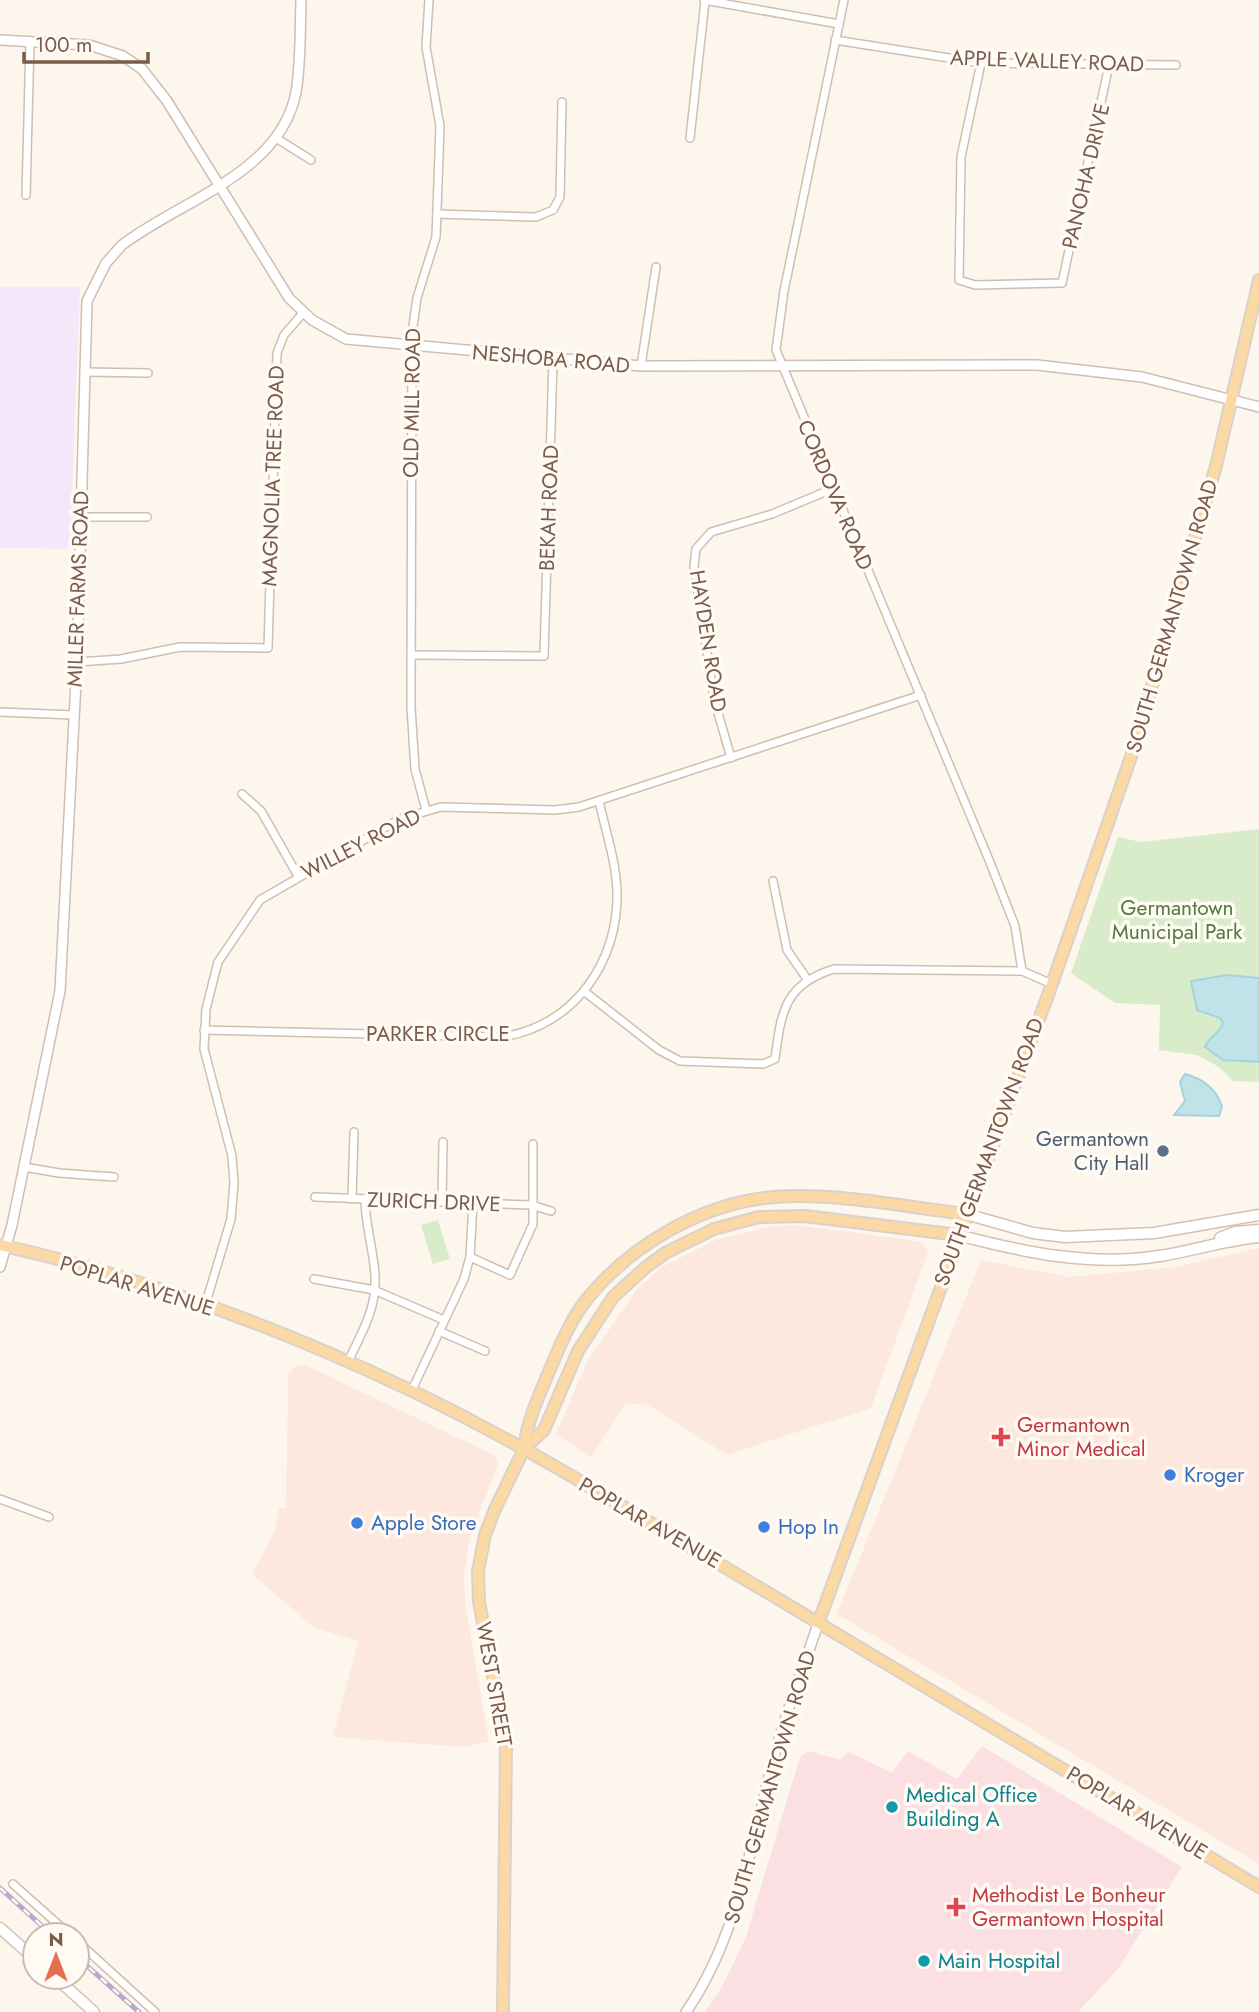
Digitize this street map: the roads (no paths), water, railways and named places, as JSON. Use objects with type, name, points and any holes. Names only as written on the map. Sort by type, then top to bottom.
[{"type":"main road","name":"SOUTH GERMANTOWN ROAD","points":[[819,1622],[958,1235],[1052,984],[1141,727],[1216,466],[1259,281]]},
{"type":"main road","points":[[524,1450],[527,1422],[563,1339],[587,1299],[617,1268],[670,1230],[740,1202],[776,1197],[822,1199],[966,1214],[1033,1233],[1065,1237],[1154,1233],[1259,1215]]},
{"type":"main road","points":[[524,1450],[544,1430],[578,1352],[614,1297],[646,1268],[679,1246],[714,1229],[775,1215],[805,1216],[958,1235],[1019,1251],[1078,1257],[1158,1257],[1200,1246],[1259,1237]]},
{"type":"main road","points":[[1200,1246],[1235,1232],[1259,1230]]},
{"type":"main road","name":"POPLAR AVENUE","points":[[2,1246],[104,1273],[205,1306],[412,1390],[524,1450],[819,1622],[1259,1887]]},
{"type":"main road","name":"WEST STREET","points":[[503,2012],[506,1745],[479,1602],[478,1571],[485,1535],[524,1450]]},
{"type":"main road","points":[[0,1928],[21,1947]]},
{"type":"main road","points":[[71,1991],[94,2012]]},
{"type":"street","name":"MILLER FARMS ROAD","points":[[0,1267],[2,1246],[24,1167],[60,991],[77,662],[87,301],[106,263],[141,231],[252,163],[276,138],[296,93],[301,0]]},
{"type":"street","name":"OLD MILL ROAD","points":[[426,810],[413,744],[412,346],[414,310],[434,251],[437,214],[440,126],[426,47],[429,0]]},
{"type":"street","points":[[690,138],[704,0],[839,24]]},
{"type":"street","name":"CORDOVA ROAD","points":[[844,0],[780,313],[776,350],[832,489],[921,695],[1014,926],[1022,971]]},
{"type":"street","name":"NESHOBA ROAD","points":[[0,40],[100,47],[123,56],[142,69],[153,80],[272,275],[303,313],[346,339],[641,366],[1037,365],[1142,377],[1259,407]]},
{"type":"street","name":"APPLE VALLEY ROAD","points":[[835,40],[981,63],[1176,65]]},
{"type":"street","points":[[26,195],[30,41]]},
{"type":"street","name":"PANOHA DRIVE","points":[[981,63],[961,157],[959,280],[975,285],[1062,283],[1109,65]]},
{"type":"street","points":[[437,214],[536,217],[553,210],[560,197],[562,102]]},
{"type":"street","points":[[276,138],[311,160]]},
{"type":"street","points":[[641,366],[656,267]]},
{"type":"street","name":"MAGNOLIA TREE ROAD","points":[[77,662],[121,659],[180,647],[268,648],[276,353],[284,335],[303,313]]},
{"type":"street","name":"BEKAH ROAD","points":[[412,654],[544,656],[553,360]]},
{"type":"street","points":[[84,372],[148,373]]},
{"type":"street","name":"NESHOBA ROAD","points":[[1245,402],[1259,401]]},
{"type":"street","name":"HAYDEN ROAD","points":[[731,758],[714,699],[694,566],[696,548],[710,532],[772,514],[832,489]]},
{"type":"street","points":[[80,517],[147,517]]},
{"type":"street","name":"WILLEY ROAD","points":[[205,1306],[231,1219],[234,1183],[232,1156],[206,1066],[204,1030],[210,986],[225,947],[260,900],[400,819],[426,810],[441,807],[555,810],[599,801],[921,695]]},
{"type":"street","points":[[0,712],[73,715]]},
{"type":"street","points":[[242,794],[261,811],[298,876]]},
{"type":"street","name":"PARKER CIRCLE","points":[[204,1030],[502,1037],[545,1023],[585,992],[610,944],[617,913],[617,887],[599,801]]},
{"type":"street","points":[[772,881],[787,950],[807,979]]},
{"type":"street","points":[[585,992],[659,1051],[680,1061],[763,1064],[775,1059],[783,1011],[793,993],[807,979],[834,969],[1022,971],[1052,984]]},
{"type":"street","points":[[352,1199],[354,1132]]},
{"type":"street","points":[[442,1202],[443,1142]]},
{"type":"street","points":[[470,1257],[510,1275],[533,1224],[533,1144]]},
{"type":"street","points":[[24,1167],[114,1177]]},
{"type":"street","name":"ZURICH DRIVE","points":[[315,1197],[531,1205],[551,1211]]},
{"type":"street","points":[[348,1362],[371,1308],[374,1290],[373,1253],[365,1199]]},
{"type":"street","points":[[412,1390],[458,1293],[470,1257],[473,1203]]},
{"type":"street","points":[[314,1279],[374,1290],[444,1320]]},
{"type":"street","points":[[439,1331],[485,1351]]},
{"type":"street","points":[[0,1499],[49,1517]]},
{"type":"street","name":"SOUTH GERMANTOWN ROAD","points":[[686,2012],[715,1964],[734,1916],[779,1739],[819,1622]]},
{"type":"street","points":[[13,1884],[54,1921]]},
{"type":"street","points":[[91,1954],[155,2012]]},
{"type":"water","points":[[1227,975],[1259,978],[1259,1062],[1223,1060],[1205,1047],[1223,1023],[1220,1018],[1197,1010],[1191,981]]},
{"type":"water","points":[[1185,1074],[1198,1079],[1213,1090],[1222,1106],[1219,1116],[1174,1115],[1185,1101],[1180,1082]]},
{"type":"railway","points":[[0,1888],[37,1921]]},
{"type":"railway","points":[[91,1969],[139,2012]]},
{"type":"place","name":"Germantown City Hall","points":[[1163,1151]]},
{"type":"place","name":"Germantown Minor Medical","points":[[1001,1437]]},
{"type":"place","name":"Kroger","points":[[1170,1475]]},
{"type":"place","name":"Apple Store","points":[[357,1523]]},
{"type":"place","name":"Hop In","points":[[764,1527]]},
{"type":"place","name":"Medical Office Building A","points":[[892,1807]]},
{"type":"place","name":"Methodist Le Bonheur Germantown Hospital","points":[[956,1907]]},
{"type":"place","name":"Main Hospital","points":[[924,1961]]},
{"type":"park label","name":"Germantown Municipal Park","points":[[1177,920]]}]
